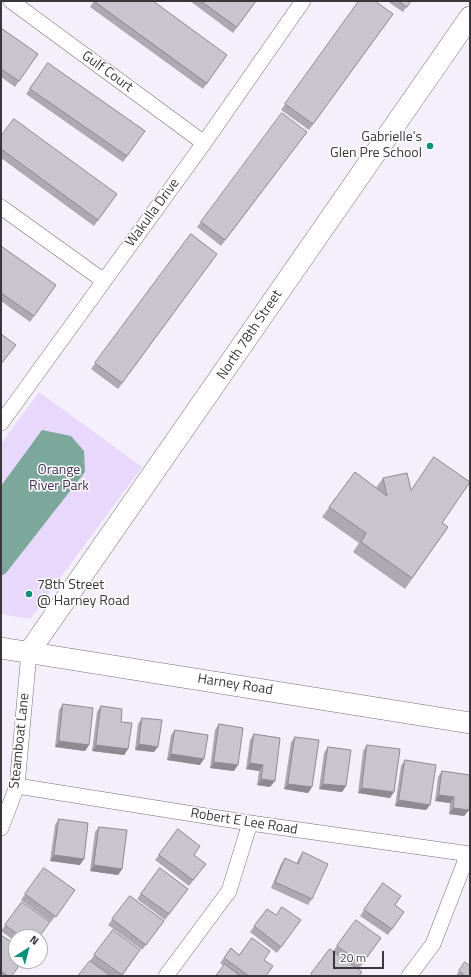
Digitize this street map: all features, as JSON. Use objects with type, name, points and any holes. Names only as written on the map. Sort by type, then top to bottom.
[{"type":"street","name":"Gulf Court","points":[[11,1],[204,142]]},
{"type":"street","name":"Wakulla Drive","points":[[1,423],[204,142],[303,1]]},
{"type":"street","name":"North 78th Street","points":[[29,652],[470,17]]},
{"type":"street","points":[[1,207],[104,281]]},
{"type":"street","name":"Harney Road","points":[[1,648],[470,723]]},
{"type":"street","name":"Steamboat Lane","points":[[1,828],[17,786],[29,652]]},
{"type":"street","name":"Robert E Lee Road","points":[[17,786],[250,823],[469,854]]},
{"type":"street","points":[[166,976],[229,891],[250,823]]},
{"type":"street","points":[[409,976],[433,944],[469,854]]},
{"type":"green space","name":"Orange River Park","points":[[39,392],[142,467],[30,619],[1,614],[1,444]]},
{"type":"shaded area","points":[[42,430],[71,436],[84,451],[85,472],[6,573],[1,576],[1,486]]},
{"type":"building","points":[[94,1],[153,1],[227,55],[207,83]]},
{"type":"building","points":[[201,1],[256,1],[237,27]]},
{"type":"building","points":[[359,1],[375,1],[393,14],[313,124],[285,104]]},
{"type":"building","points":[[399,1],[411,1],[407,7]]},
{"type":"building","points":[[1,28],[38,54],[19,81],[1,69]]},
{"type":"building","points":[[48,63],[145,131],[127,156],[30,89]]},
{"type":"building","points":[[282,113],[307,132],[225,240],[201,222]]},
{"type":"building","points":[[14,119],[117,194],[98,220],[1,149],[1,136]]},
{"type":"building","points":[[191,234],[217,254],[122,383],[95,363]]},
{"type":"building","points":[[1,246],[56,285],[34,316],[1,293]]},
{"type":"building","points":[[1,334],[16,345],[1,364]]},
{"type":"building","points":[[434,457],[470,482],[442,523],[448,527],[412,578],[361,542],[366,533],[329,507],[355,472],[387,496],[383,478],[407,473],[411,490]]},
{"type":"building","points":[[63,704],[93,708],[89,745],[59,741]]},
{"type":"building","points":[[101,706],[122,709],[121,722],[132,723],[128,749],[96,745]]},
{"type":"building","points":[[142,718],[162,720],[158,747],[139,744]]},
{"type":"building","points":[[219,724],[243,728],[238,765],[214,762]]},
{"type":"building","points":[[175,730],[208,735],[204,759],[171,754]]},
{"type":"building","points":[[254,734],[280,738],[275,781],[261,779],[263,765],[250,763]]},
{"type":"building","points":[[295,737],[319,740],[312,787],[288,784]]},
{"type":"building","points":[[367,745],[400,749],[394,792],[362,788]]},
{"type":"building","points":[[328,747],[351,750],[346,786],[323,784]]},
{"type":"building","points":[[405,760],[436,765],[430,805],[399,800]]},
{"type":"building","points":[[442,771],[470,775],[469,810],[453,808],[454,797],[439,795]]},
{"type":"building","points":[[59,819],[88,823],[84,859],[54,855]]},
{"type":"building","points":[[99,827],[127,830],[122,869],[94,865]]},
{"type":"building","points":[[178,829],[200,846],[194,855],[206,864],[193,880],[159,855]]},
{"type":"building","points":[[303,852],[328,864],[312,899],[275,882],[285,858],[298,864]]},
{"type":"building","points":[[44,868],[75,890],[56,917],[25,894]]},
{"type":"building","points":[[160,868],[188,889],[169,914],[141,894]]},
{"type":"building","points":[[383,883],[401,896],[395,905],[404,912],[392,929],[364,910]]},
{"type":"building","points":[[130,896],[164,921],[146,945],[112,919]]},
{"type":"building","points":[[22,902],[50,922],[45,929],[10,929],[5,925]]},
{"type":"building","points":[[282,907],[301,920],[281,947],[254,926],[267,909],[276,915]]},
{"type":"building","points":[[356,920],[381,938],[362,964],[337,946]]},
{"type":"building","points":[[113,930],[140,950],[122,975],[94,955]]},
{"type":"building","points":[[1,935],[8,940],[8,969],[17,969],[12,976],[8,976],[1,971]]},
{"type":"building","points":[[252,938],[270,951],[264,960],[273,966],[266,976],[249,976],[224,958],[231,948],[239,955]]},
{"type":"building","points":[[330,949],[362,972],[359,976],[313,976],[311,974]]},
{"type":"building","points":[[90,961],[111,976],[78,976]]},
{"type":"building","points":[[465,962],[470,966],[470,976],[465,976],[459,971]]},
{"type":"building","points":[[225,964],[240,976],[216,976]]},
{"type":"place","name":"Gabrielle's Glen Pre School","points":[[430,146]]},
{"type":"place","name":"78th Street @ Harney Road","points":[[29,594]]}]
